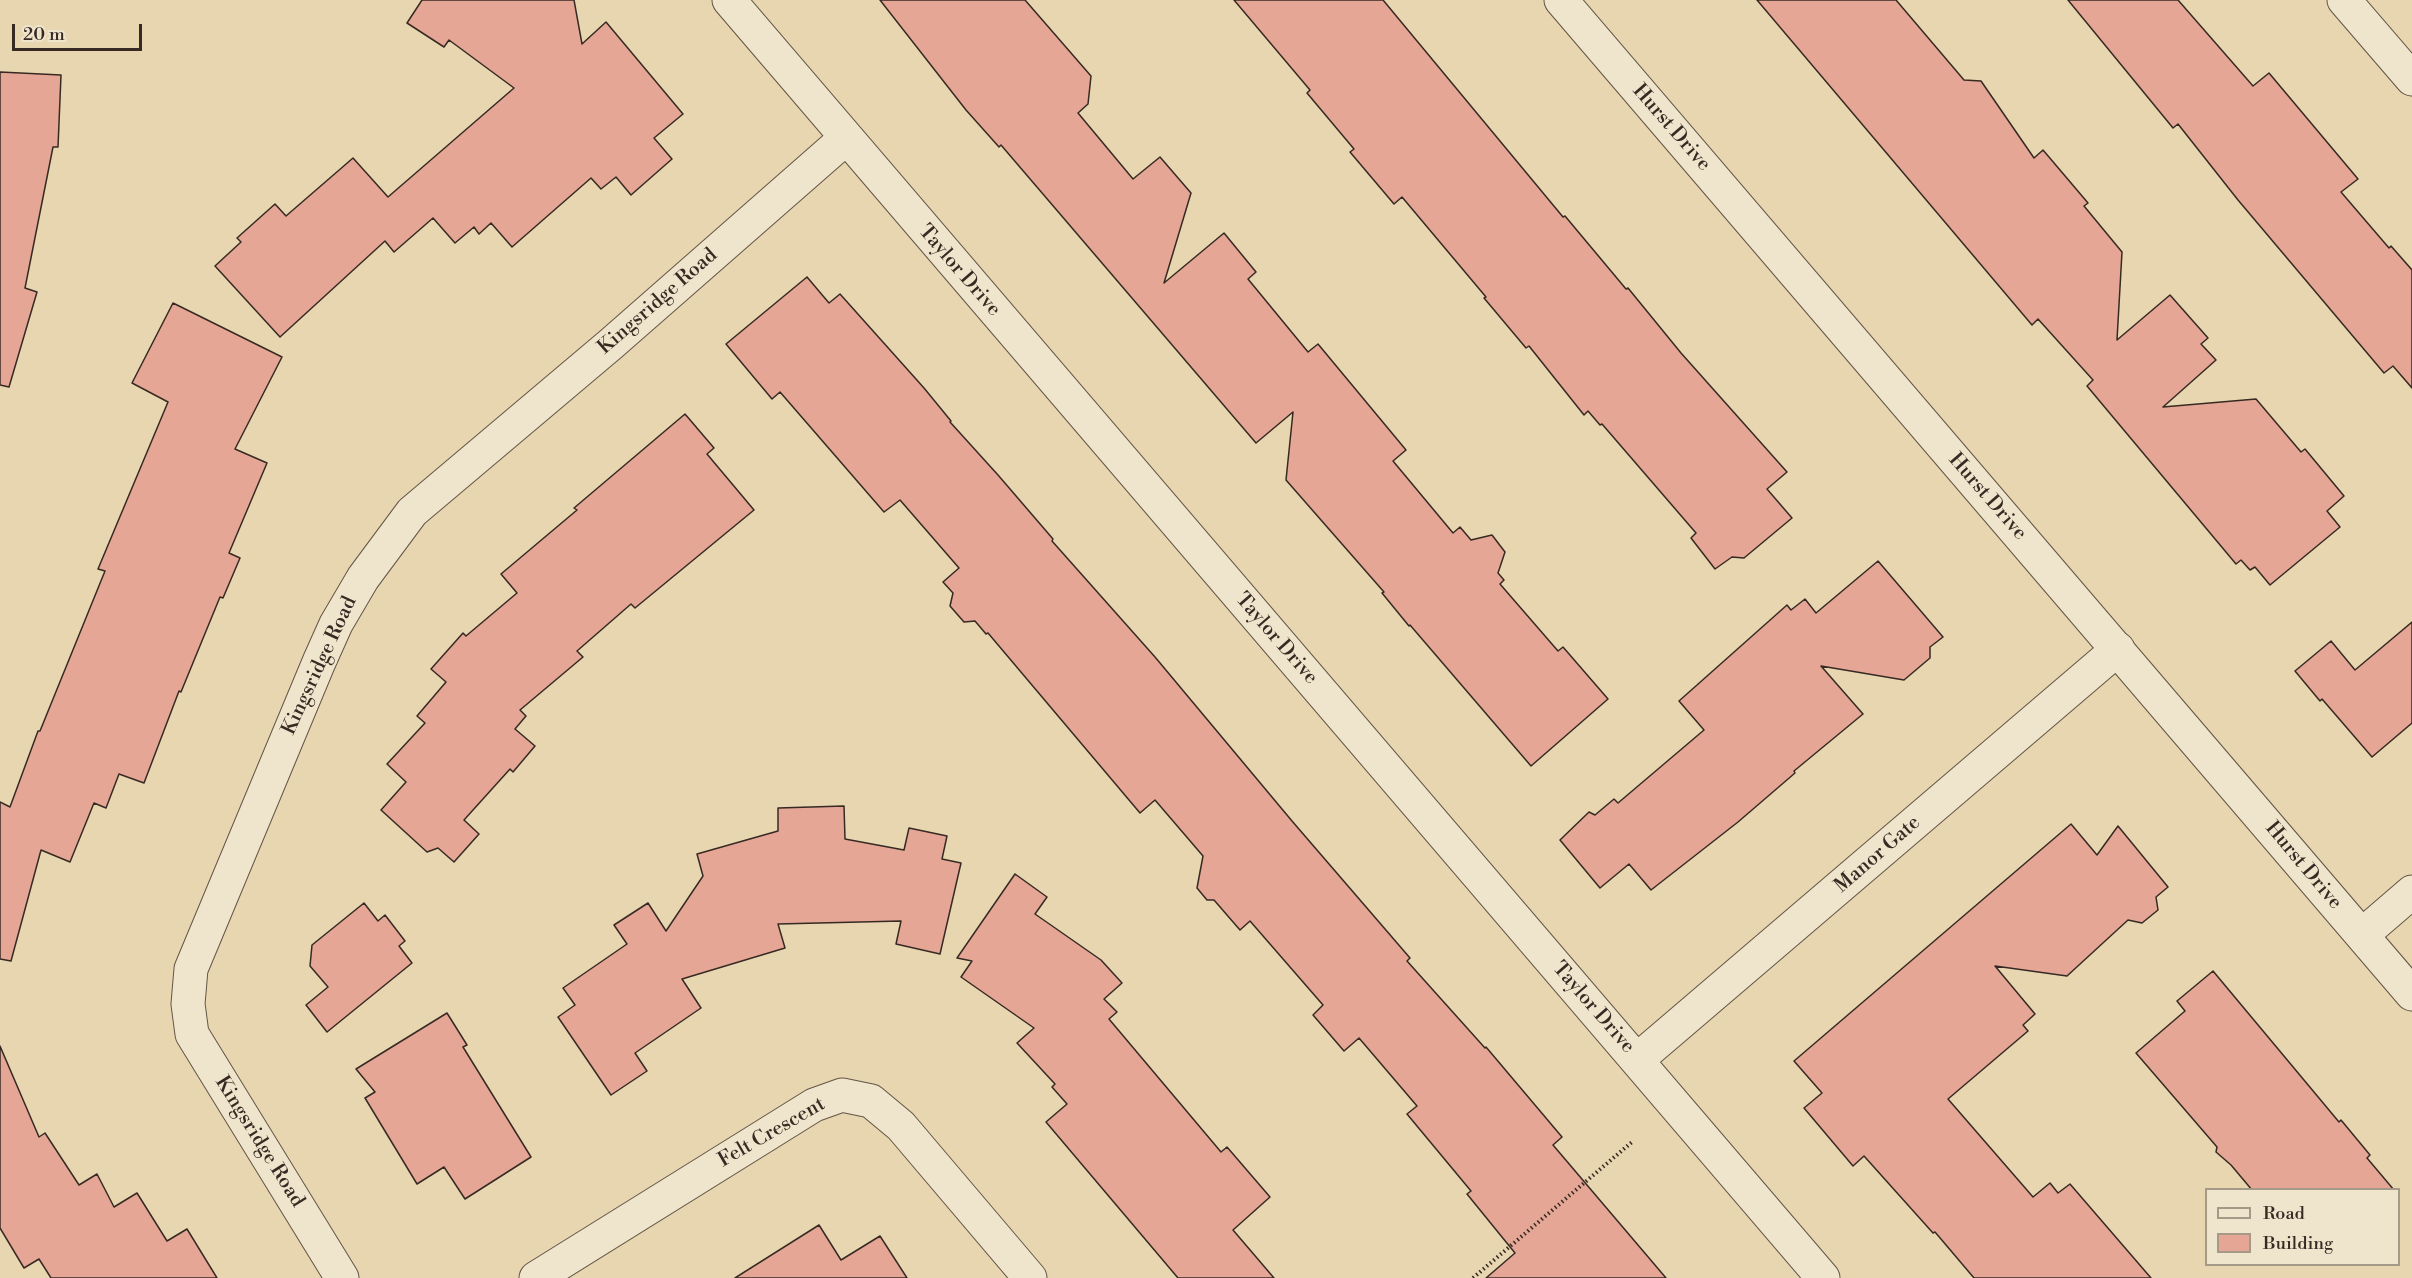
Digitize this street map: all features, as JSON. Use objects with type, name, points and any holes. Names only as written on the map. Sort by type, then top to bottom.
[{"type":"street","name":"Taylor Drive","points":[[729,0],[1823,1278]]},
{"type":"street","name":"Hurst Drive","points":[[1562,0],[2412,994]]},
{"type":"street","points":[[2344,0],[2412,79]]},
{"type":"street","name":"Kingsridge Road","points":[[342,1278],[192,1034],[188,1004],[191,969],[318,662],[336,624],[363,578],[412,513],[611,344],[846,138]]},
{"type":"street","name":"Manor Gate","points":[[1637,1060],[2118,649]]},
{"type":"street","points":[[2362,935],[2412,892]]},
{"type":"street","name":"Felt Crescent","points":[[536,1278],[814,1105],[842,1095],[871,1101],[901,1126],[1030,1278]]},
{"type":"path","points":[[1473,1278],[1632,1142]]},
{"type":"building","points":[[422,0],[574,0],[582,44],[606,22],[683,114],[654,138],[672,159],[631,195],[616,177],[601,189],[591,178],[512,247],[491,223],[479,234],[474,227],[455,243],[433,218],[394,252],[385,241],[280,337],[215,266],[241,242],[237,238],[275,204],[286,216],[353,158],[388,197],[514,88],[449,40],[444,47],[407,23]]},
{"type":"building","points":[[880,0],[1025,0],[1091,76],[1088,104],[1078,113],[1133,179],[1160,157],[1191,193],[1164,283],[1224,233],[1256,272],[1248,279],[1308,352],[1318,344],[1406,450],[1393,461],[1453,533],[1460,527],[1471,540],[1492,535],[1505,552],[1498,573],[1504,580],[1500,584],[1558,651],[1563,647],[1608,699],[1531,766],[1286,480],[1293,412],[1256,443],[1001,145],[999,147],[966,110]]},
{"type":"building","points":[[1234,0],[1383,0],[1563,217],[1565,216],[1681,353],[1787,472],[1767,489],[1792,518],[1744,558],[1732,557],[1715,569],[1691,538],[1696,533],[1602,424],[1600,425],[1588,411],[1584,415],[1529,346],[1526,348],[1402,197],[1394,204],[1350,152],[1354,149],[1307,93],[1310,90]]},
{"type":"building","points":[[1757,0],[1896,0],[1964,80],[1981,81],[2034,158],[2043,150],[2088,203],[2084,206],[2122,252],[2117,340],[2170,295],[2208,338],[2201,344],[2216,360],[2163,407],[2256,399],[2301,452],[2305,449],[2344,496],[2327,511],[2340,527],[2270,585],[2255,567],[2250,570],[2241,560],[2236,564],[2087,386],[2093,380],[2038,319],[2032,325]]},
{"type":"building","points":[[2068,0],[2178,0],[2253,86],[2269,73],[2358,179],[2341,192],[2389,248],[2391,246],[2412,270],[2412,388],[2393,366],[2384,373],[2238,200],[2178,124],[2173,128]]},
{"type":"building","points":[[0,72],[61,75],[58,147],[53,147],[25,288],[37,292],[9,387],[0,385]]},
{"type":"building","points":[[807,277],[829,303],[840,294],[924,388],[950,422],[1053,539],[1052,541],[1155,657],[1410,958],[1407,961],[1486,1047],[1562,1137],[1553,1145],[1666,1278],[1486,1278],[1515,1253],[1467,1194],[1471,1191],[1407,1114],[1417,1106],[1359,1038],[1344,1051],[1313,1015],[1323,1005],[1250,921],[1240,930],[1214,900],[1207,900],[1197,888],[1203,856],[1155,800],[1140,813],[988,633],[986,634],[975,621],[964,622],[950,606],[953,593],[943,582],[959,568],[900,500],[884,512],[780,392],[772,399],[726,344]]},
{"type":"building","points":[[173,303],[282,357],[235,449],[267,463],[229,553],[240,558],[223,598],[220,597],[181,692],[179,691],[144,783],[119,774],[106,808],[94,803],[70,862],[41,850],[11,961],[0,959],[0,802],[10,807],[38,731],[40,731],[105,571],[98,569],[168,402],[132,383]]},
{"type":"building","points":[[685,414],[714,448],[707,454],[754,510],[635,608],[631,604],[577,651],[583,657],[520,710],[526,716],[515,729],[535,746],[513,772],[510,769],[464,820],[479,834],[454,862],[438,848],[427,852],[381,810],[406,782],[387,764],[425,723],[417,716],[446,682],[431,669],[463,633],[466,636],[517,593],[501,574],[577,510],[574,508]]},
{"type":"building","points":[[1878,561],[1943,637],[1930,647],[1930,658],[1904,680],[1821,666],[1863,714],[1794,771],[1795,773],[1738,822],[1651,890],[1629,864],[1600,888],[1560,840],[1589,812],[1595,815],[1614,799],[1618,803],[1704,730],[1679,701],[1787,605],[1791,610],[1805,599],[1816,613]]},
{"type":"building","points":[[2412,622],[2412,723],[2372,757],[2295,671],[2331,641],[2355,670]]},
{"type":"building","points":[[844,806],[845,839],[904,850],[909,828],[947,836],[942,859],[961,863],[940,954],[896,944],[901,921],[778,924],[785,948],[682,979],[701,1008],[635,1053],[647,1071],[611,1095],[558,1017],[575,1005],[563,988],[627,944],[614,925],[648,903],[666,931],[703,876],[697,854],[778,831],[778,808]]},
{"type":"building","points":[[2071,824],[2097,855],[2118,826],[2168,887],[2156,897],[2158,910],[2142,923],[2128,920],[2067,976],[1995,966],[2035,1014],[2023,1025],[2028,1031],[1948,1099],[2033,1197],[2050,1183],[2058,1193],[2070,1184],[2151,1278],[1974,1278],[1935,1232],[1933,1233],[1864,1156],[1853,1166],[1804,1108],[1822,1093],[1794,1061]]},
{"type":"building","points":[[1015,874],[1047,897],[1035,914],[1101,960],[1122,983],[1104,999],[1117,1012],[1109,1019],[1221,1152],[1227,1147],[1270,1197],[1233,1230],[1274,1278],[1178,1278],[1046,1122],[1067,1104],[1052,1087],[1055,1084],[1017,1043],[1034,1028],[961,977],[972,961],[957,958]]},
{"type":"building","points":[[364,903],[378,921],[385,915],[405,941],[399,946],[412,963],[327,1032],[306,1005],[328,987],[310,966],[312,945]]},
{"type":"building","points":[[2213,971],[2339,1122],[2341,1120],[2370,1155],[2367,1158],[2392,1188],[2250,1188],[2231,1165],[2216,1152],[2217,1147],[2136,1053],[2185,1011],[2177,1001]]},
{"type":"building","points":[[447,1013],[467,1045],[463,1047],[531,1157],[465,1199],[444,1167],[417,1184],[365,1098],[375,1092],[356,1069]]},
{"type":"building","points":[[0,1046],[39,1137],[45,1133],[79,1185],[97,1174],[114,1207],[137,1193],[167,1241],[187,1229],[217,1278],[51,1278],[39,1259],[24,1268],[0,1228]]},
{"type":"building","points":[[819,1225],[841,1260],[880,1236],[907,1278],[735,1278]]}]
